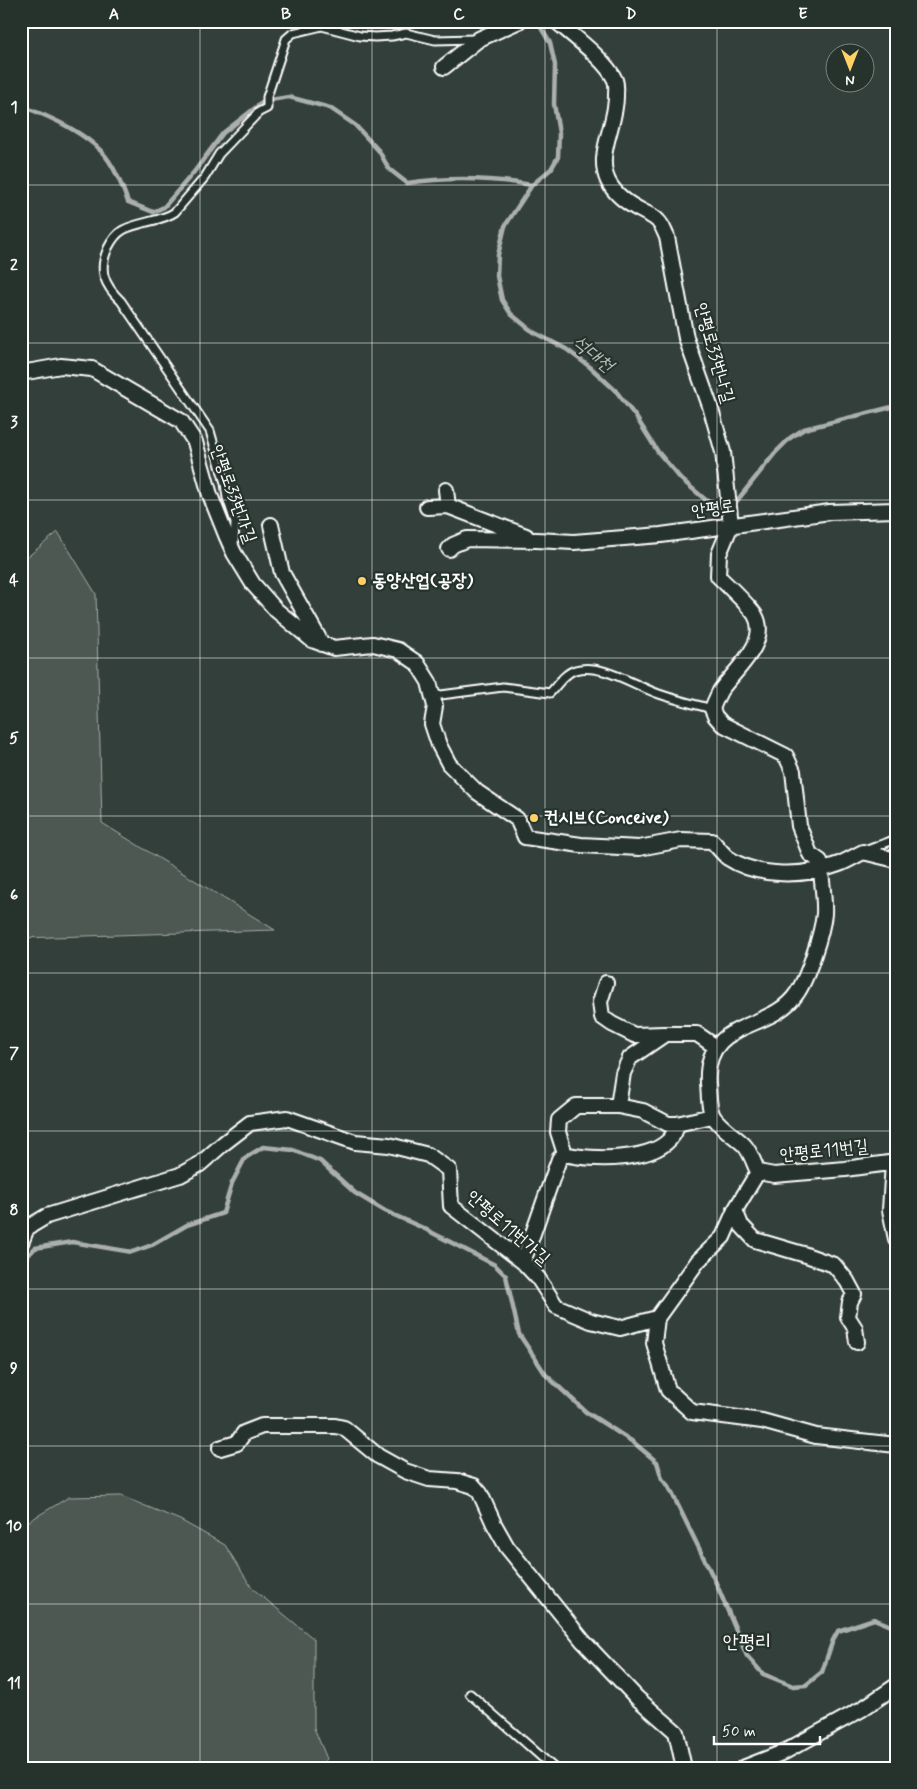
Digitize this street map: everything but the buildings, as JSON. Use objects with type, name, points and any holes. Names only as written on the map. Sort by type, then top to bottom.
[{"type":"street","points":[[444,67],[479,39],[519,21]]},
{"type":"street","name":"안평로33번나길","points":[[556,21],[598,59],[611,73],[616,82],[616,104],[614,119],[603,158],[604,172],[608,183],[617,194],[656,219],[663,227],[667,237],[686,338],[710,406],[723,452],[731,525],[719,554],[718,576],[755,616],[758,625],[758,636],[742,665],[720,691],[712,709]]},
{"type":"street","name":"안평로33번가길","points":[[21,373],[61,366],[92,369],[181,421],[195,442],[210,495],[234,553],[253,584],[276,610],[312,640],[334,648],[373,644],[398,650],[417,663],[430,682],[435,706],[432,724],[439,745],[449,764],[477,792],[517,818],[525,837],[580,846],[639,848],[681,840],[712,841],[726,857],[748,869],[786,874],[820,869]]},
{"type":"street","points":[[446,490],[448,506]]},
{"type":"street","points":[[426,507],[448,506],[536,540]]},
{"type":"street","name":"안평로","points":[[449,549],[453,544],[467,539],[574,542],[661,535],[830,512],[896,510]]},
{"type":"street","points":[[271,525],[282,573],[322,644]]},
{"type":"street","points":[[565,1154],[558,1132],[559,1120],[576,1106],[618,1106],[643,1111],[668,1124],[677,1124],[712,1116],[708,1075],[712,1053],[727,1036],[784,1007],[797,994],[806,974],[824,914],[820,861],[810,854],[799,826],[794,770],[786,756],[722,724],[714,716],[712,709]]},
{"type":"street","points":[[820,869],[839,864],[863,852],[896,860]]},
{"type":"street","points":[[606,983],[600,1002],[602,1017],[612,1024],[634,1035],[697,1034],[716,1047]]},
{"type":"street","points":[[618,1106],[623,1073],[630,1058],[665,1034]]},
{"type":"street","name":"안평로11번길","points":[[712,1116],[746,1147],[758,1172]]},
{"type":"street","name":"안평로11번가길","points":[[21,1243],[27,1228],[47,1216],[180,1175],[200,1164],[250,1122],[287,1118],[355,1142],[390,1145],[428,1155],[449,1170],[451,1206],[523,1262],[538,1278],[556,1306],[591,1321],[620,1328],[657,1318]]},
{"type":"street","points":[[565,1154],[576,1157],[637,1156],[662,1146],[674,1135],[677,1124]]},
{"type":"street","points":[[523,1262],[559,1159],[565,1154]]},
{"type":"street","name":"안평로11번길","points":[[758,1172],[774,1175],[894,1163],[890,1210],[896,1239]]},
{"type":"street","name":"안평로11번길","points":[[657,1318],[698,1261],[724,1237],[736,1210],[758,1172]]},
{"type":"street","points":[[736,1210],[741,1225],[755,1240],[834,1265],[847,1281],[854,1294],[850,1302],[848,1317],[855,1328],[857,1342]]},
{"type":"street","points":[[657,1318],[654,1343],[668,1390],[692,1412],[762,1421],[816,1436],[896,1445]]},
{"type":"street","points":[[220,1448],[237,1443],[244,1433],[262,1426],[335,1426],[344,1428],[378,1456],[405,1471],[429,1479],[457,1481],[474,1486],[480,1493],[507,1547],[583,1641],[637,1698],[676,1732],[684,1768]]},
{"type":"street","points":[[743,1768],[784,1752],[862,1708],[896,1686]]},
{"type":"lane","points":[[234,553],[234,522],[210,431],[106,282],[102,260],[112,242],[122,231],[148,221],[169,216],[175,212],[205,178],[219,154],[259,112],[268,108],[267,97],[286,39],[292,33],[322,26],[360,36],[392,36],[406,33],[436,40],[479,39]]},
{"type":"lane","points":[[432,696],[502,687],[550,693],[568,673],[576,669],[590,669],[610,673],[659,694],[712,709]]},
{"type":"lane","points":[[863,852],[896,839]]},
{"type":"lane","points":[[470,1694],[554,1768]]},
{"type":"lane","points":[[888,1768],[896,1762]]},
{"type":"shaded area","points":[[58,532],[96,594],[102,823],[275,930],[21,938],[21,562]]},
{"type":"shaded area","points":[[121,1496],[180,1520],[225,1545],[252,1588],[314,1639],[314,1728],[327,1759],[318,1768],[21,1768],[21,1526],[69,1497]]},
{"type":"waterway","name":"석대천","points":[[537,21],[550,43],[555,65],[554,104],[559,133],[558,157],[551,169],[532,185],[505,226],[498,255],[497,276],[502,300],[511,314],[533,332],[566,349],[590,367],[616,391],[636,417],[658,452],[681,479],[707,501],[723,504],[736,502],[775,453],[790,438],[804,429],[896,406]]},
{"type":"waterway","points":[[21,106],[57,121],[92,143],[109,161],[120,181],[128,202],[153,212],[164,207],[194,172],[223,133],[264,101],[289,97],[330,108],[355,125],[379,151],[389,169],[407,183],[469,179],[532,185]]},
{"type":"waterway","points":[[21,1263],[35,1248],[72,1242],[132,1252],[152,1245],[187,1225],[223,1213],[232,1183],[245,1158],[263,1147],[293,1150],[320,1161],[355,1193],[385,1211],[495,1265],[506,1276],[519,1334],[546,1375],[586,1412],[633,1442],[657,1462],[662,1479],[669,1487],[716,1583],[747,1656],[763,1674],[793,1686],[806,1685],[822,1672],[838,1631],[874,1619],[896,1628]]},
{"type":"place","name":"동양산업(공장)","points":[[362,581]]},
{"type":"place","name":"컨시브(Conceive)","points":[[534,818]]},
{"type":"district","name":"안평리","points":[[747,1642]]}]
